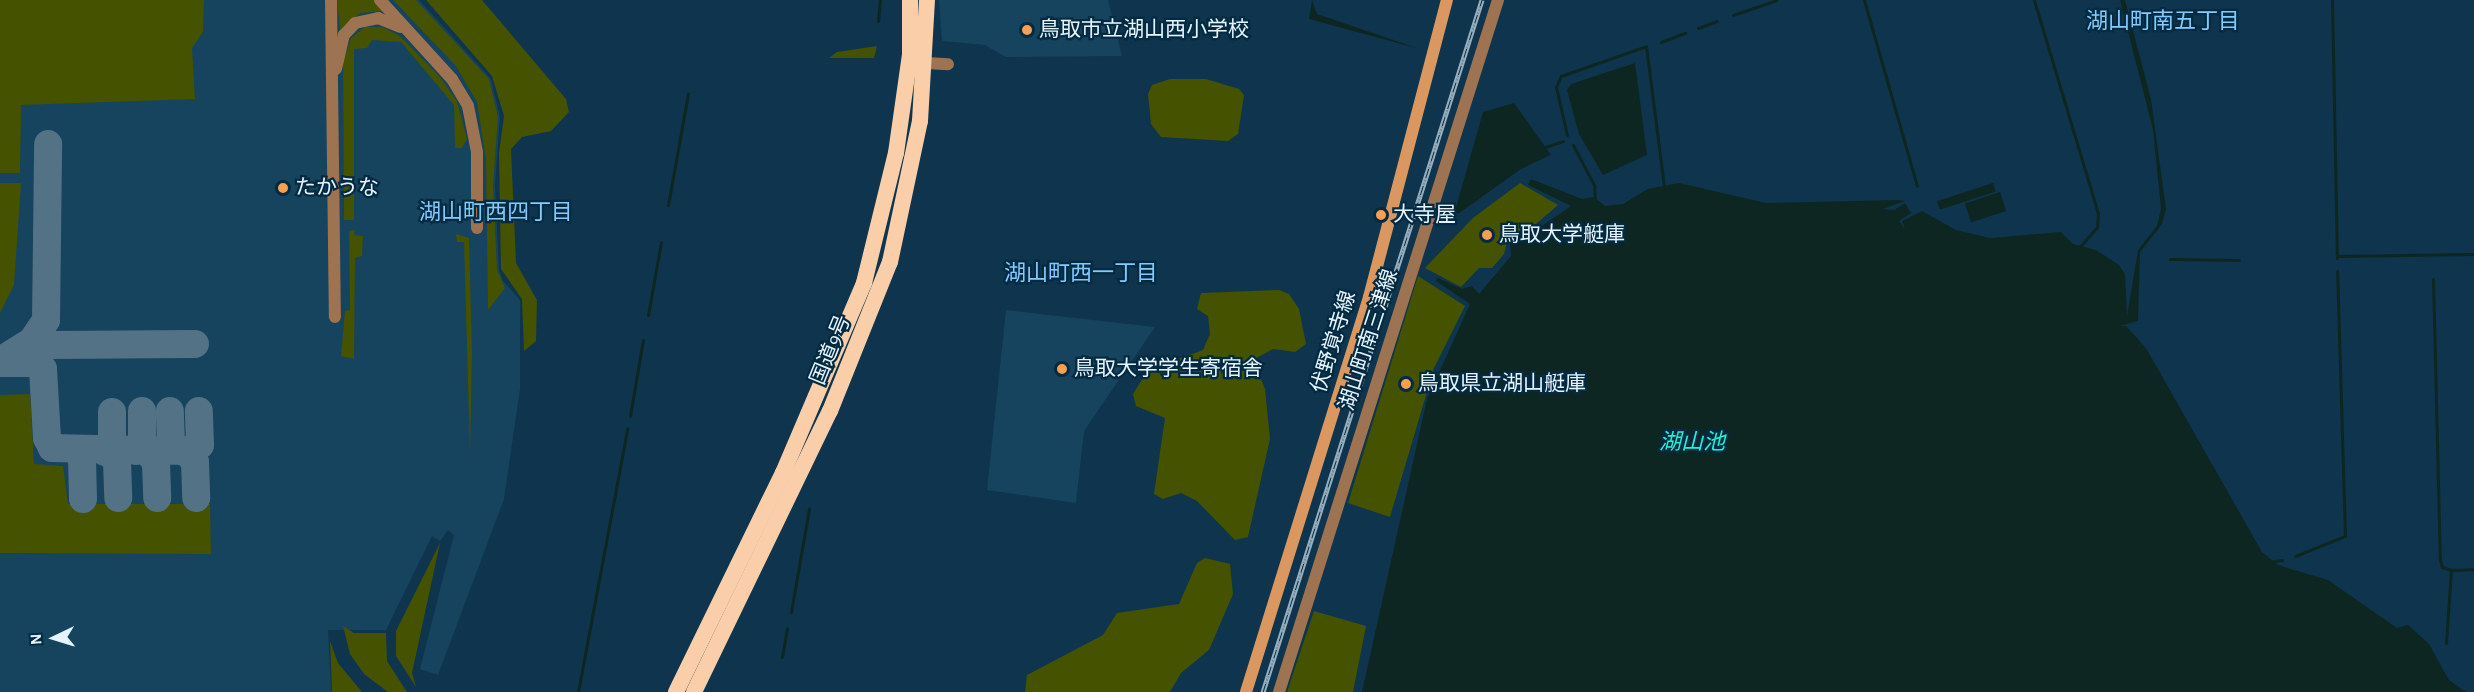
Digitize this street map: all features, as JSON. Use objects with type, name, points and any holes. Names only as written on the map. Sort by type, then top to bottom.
[{"type":"highway","name":"国道9号","points":[[676,692],[783,473],[864,283],[896,153],[910,56],[910,0]]},
{"type":"highway","name":"国道9号","points":[[694,692],[830,411],[890,262],[918,132],[926,63],[927,0]]},
{"type":"main road","name":"伏野覚寺線","points":[[1246,692],[1369,297],[1447,0]]},
{"type":"street","points":[[331,0],[330,107],[335,317]]},
{"type":"street","points":[[380,0],[452,79],[470,112],[477,152],[477,228]]},
{"type":"street","name":"湖山町南三津線","points":[[1279,692],[1498,0]]},
{"type":"street","points":[[330,107],[340,49],[351,26],[383,19],[409,33]]},
{"type":"street","points":[[926,63],[948,64]]},
{"type":"shaded area","points":[[0,0],[419,0],[491,79],[500,117],[495,185],[499,270],[503,281],[520,300],[520,389],[504,499],[438,675],[420,669],[454,535],[448,530],[440,541],[432,536],[386,630],[328,630],[331,692],[0,692]]},
{"type":"shaded area","name":"鳥取市立湖山西小学校","points":[[939,0],[1108,0],[1122,56],[1006,57],[985,45],[942,41]]},
{"type":"shaded area","name":"鳥取大学学生寄宿舎","points":[[1006,310],[1155,327],[1084,431],[1076,503],[987,490]]},
{"type":"green space","points":[[0,0],[204,0],[203,32],[192,48],[195,99],[21,105],[20,173],[0,173]]},
{"type":"green space","points":[[337,0],[374,0],[384,11],[360,13],[340,30]]},
{"type":"green space","points":[[393,0],[416,0],[489,79],[498,117],[493,186],[497,270],[505,288],[488,310],[486,159],[477,102],[456,66]]},
{"type":"green space","points":[[426,0],[482,0],[566,99],[569,112],[551,131],[522,137],[511,149],[516,263],[537,300],[536,341],[524,351],[522,299],[501,269],[499,153],[504,116],[492,76]]},
{"type":"green space","points":[[365,27],[382,27],[400,36],[440,77],[457,101],[467,139],[462,148],[455,148],[454,105],[401,42],[372,40],[367,48],[354,49],[354,220],[344,220],[343,62],[351,38]]},
{"type":"green space","points":[[877,46],[874,58],[829,58],[837,52]]},
{"type":"green space","points":[[1170,79],[1206,79],[1239,89],[1244,95],[1238,134],[1228,141],[1161,137],[1151,124],[1148,94],[1152,85]]},
{"type":"green space","points":[[0,183],[21,183],[14,285],[0,313]]},
{"type":"green space","name":"鳥取大学艇庫","points":[[1520,183],[1558,205],[1528,231],[1508,238],[1504,254],[1492,268],[1479,268],[1461,287],[1425,268],[1473,218]]},
{"type":"green space","points":[[355,230],[354,235],[363,236],[362,256],[355,258],[354,359],[341,356],[345,311],[350,310],[349,231]]},
{"type":"green space","points":[[456,234],[469,238],[472,353],[470,453],[464,242],[457,242]]},
{"type":"green space","name":"鳥取県立湖山艇庫","points":[[1418,276],[1465,306],[1434,368],[1390,517],[1348,503]]},
{"type":"green space","points":[[1279,290],[1289,294],[1299,309],[1306,344],[1295,352],[1273,349],[1253,360],[1265,389],[1270,439],[1248,537],[1235,540],[1197,501],[1181,493],[1163,499],[1154,494],[1165,418],[1136,406],[1133,394],[1156,357],[1181,358],[1203,350],[1210,334],[1208,316],[1197,309],[1201,293]]},
{"type":"green space","points":[[30,394],[34,464],[63,466],[68,504],[210,504],[211,554],[0,553],[0,395]]},
{"type":"green space","points":[[440,543],[412,673],[416,687],[396,656],[396,631]]},
{"type":"green space","points":[[1205,558],[1230,564],[1233,594],[1209,650],[1181,673],[1170,692],[1025,692],[1027,675],[1103,635],[1117,613],[1179,604],[1197,563]]},
{"type":"green space","points":[[1314,611],[1366,626],[1353,692],[1287,692]]},
{"type":"green space","points":[[343,626],[354,633],[386,633],[387,661],[407,692],[388,692],[364,674],[350,654]]},
{"type":"green space","points":[[330,641],[338,663],[362,692],[332,692]]},
{"type":"water","points":[[1312,0],[1317,14],[1420,49],[1309,19]]},
{"type":"water","name":"湖山池","points":[[2120,0],[2125,0],[2151,99],[2166,209],[2162,224],[2140,252],[2138,321],[2120,326],[2126,326],[2146,348],[2262,552],[2278,565],[2328,580],[2397,628],[2408,625],[2429,644],[2449,680],[2466,692],[1362,692],[1427,399],[1470,304],[1436,281],[1438,278],[1462,289],[1472,286],[1479,294],[1511,256],[1510,240],[1532,233],[1571,206],[1528,185],[1531,179],[1582,199],[1594,197],[1605,206],[1623,204],[1648,189],[1679,183],[1766,203],[1905,201],[1883,209],[1894,210],[1905,203],[1911,213],[1899,221],[1905,229],[1902,221],[1922,211],[1956,230],[1990,238],[2061,232],[2073,244],[2096,250],[2119,265],[2125,274],[2127,316],[2138,250],[2157,226],[2161,209],[2153,130]]},
{"type":"water","points":[[1635,63],[1647,155],[1603,175],[1579,134],[1567,90],[1571,84]]},
{"type":"water","points":[[1514,103],[1551,155],[1521,169],[1458,214],[1455,211],[1483,112]]},
{"type":"water","points":[[1993,183],[1996,192],[1940,210],[1937,201]]},
{"type":"water","points":[[2000,192],[2006,211],[1971,222],[1965,203]]},
{"type":"waterway","points":[[878,21],[880,0]]},
{"type":"waterway","points":[[1733,15],[1777,0]]},
{"type":"waterway","points":[[1864,0],[1917,186]]},
{"type":"waterway","points":[[2034,0],[2098,214],[2097,227],[2079,248]]},
{"type":"waterway","points":[[2332,0],[2337,258]]},
{"type":"waterway","points":[[1698,28],[1717,21]]},
{"type":"waterway","points":[[1661,42],[1685,33]]},
{"type":"waterway","points":[[1646,46],[1664,187]]},
{"type":"waterway","points":[[1567,135],[1556,87],[1561,76],[1644,47]]},
{"type":"waterway","points":[[668,205],[688,94]]},
{"type":"waterway","points":[[1545,147],[1563,141]]},
{"type":"waterway","points":[[1573,145],[1594,185],[1595,201]]},
{"type":"waterway","points":[[648,315],[661,242]]},
{"type":"waterway","points":[[2337,256],[2474,254]]},
{"type":"waterway","points":[[2170,259],[2239,260]]},
{"type":"waterway","points":[[2295,556],[2345,536],[2337,271]]},
{"type":"waterway","points":[[2433,279],[2440,560],[2442,567],[2451,570],[2474,569]]},
{"type":"waterway","points":[[630,416],[643,340]]},
{"type":"waterway","points":[[578,692],[627,429]]},
{"type":"waterway","points":[[791,612],[809,509]]},
{"type":"waterway","points":[[2269,562],[2282,560]]},
{"type":"waterway","points":[[2446,643],[2451,570]]},
{"type":"waterway","points":[[782,657],[787,628]]},
{"type":"taxiway","points":[[0,361],[32,341],[46,320],[48,144]]},
{"type":"taxiway","points":[[18,352],[47,345],[195,344]]},
{"type":"taxiway","points":[[0,363],[35,363],[43,369],[47,438],[52,448],[186,451],[195,462],[196,498]]},
{"type":"taxiway","points":[[136,451],[142,445],[142,411]]},
{"type":"taxiway","points":[[165,451],[171,445],[170,411]]},
{"type":"taxiway","points":[[186,451],[200,445],[199,411]]},
{"type":"taxiway","points":[[105,452],[112,445],[112,412]]},
{"type":"taxiway","points":[[147,451],[156,462],[157,498]]},
{"type":"taxiway","points":[[77,452],[82,458],[83,499]]},
{"type":"taxiway","points":[[109,452],[117,461],[118,498]]},
{"type":"railway","points":[[1263,692],[1482,0]]},
{"type":"place","name":"鳥取市立湖山西小学校","points":[[1027,30]]},
{"type":"place","name":"たかうな","points":[[283,188]]},
{"type":"place","name":"大寺屋","points":[[1381,215]]},
{"type":"place","name":"鳥取大学艇庫","points":[[1487,235]]},
{"type":"place","name":"鳥取大学学生寄宿舎","points":[[1062,369]]},
{"type":"place","name":"鳥取県立湖山艇庫","points":[[1406,384]]},
{"type":"district","name":"湖山町南五丁目","points":[[2163,22]]},
{"type":"district","name":"湖山町西四丁目","points":[[496,213]]},
{"type":"district","name":"湖山町西一丁目","points":[[1081,274]]}]
